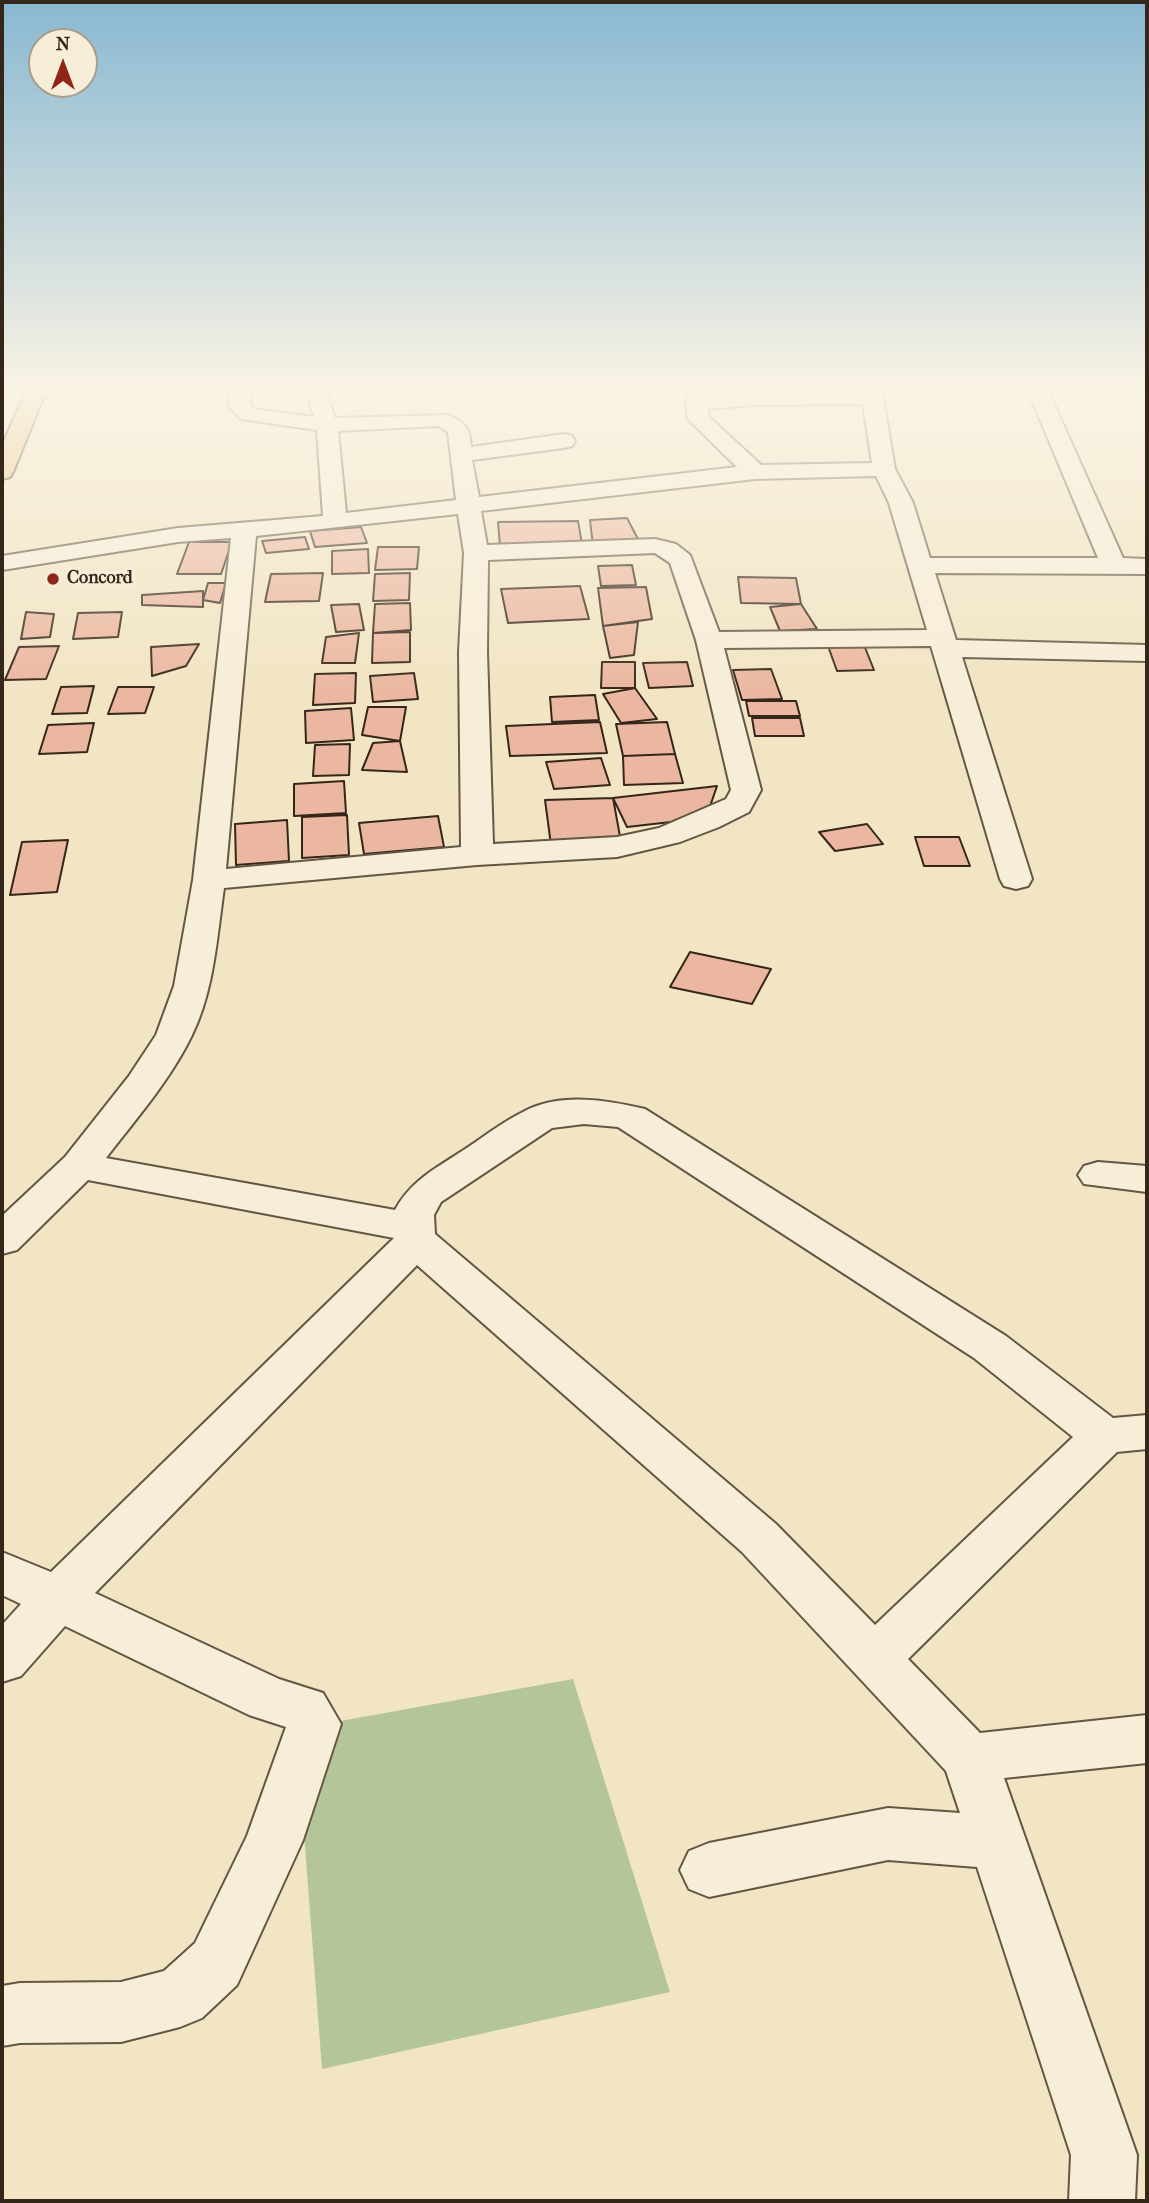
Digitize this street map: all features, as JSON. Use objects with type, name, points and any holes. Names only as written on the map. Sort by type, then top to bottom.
[{"type":"street","points":[[332,489],[335,522]]},
{"type":"street","points":[[465,489],[476,553],[473,652],[477,855]]},
{"type":"street","points":[[2,563],[177,535],[335,522],[604,489]]},
{"type":"street","points":[[894,489],[901,503],[1016,878]]},
{"type":"street","points":[[1081,489],[1114,565]]},
{"type":"street","points":[[2,1240],[79,1166],[144,1082],[174,1035],[192,985],[209,880],[244,531]]},
{"type":"street","points":[[209,880],[477,855],[617,847],[669,835],[738,805],[746,790],[709,640],[681,560],[667,549],[655,546],[476,553]]},
{"type":"street","points":[[920,565],[1147,566]]},
{"type":"street","points":[[709,640],[942,643],[1147,653]]},
{"type":"street","points":[[2,1660],[58,1598],[413,1233],[415,1207],[427,1193],[538,1119],[559,1112],[582,1110],[631,1118],[1126,1434],[874,1658]]},
{"type":"street","points":[[79,1166],[413,1233],[759,1538],[969,1758],[1104,2155],[1102,2201]]},
{"type":"street","points":[[1098,1175],[1147,1179]]},
{"type":"street","points":[[2,1572],[268,1699],[304,1709],[314,1724],[274,1840],[216,1964],[180,1997],[121,2012],[20,2013],[2,2016]]},
{"type":"street","points":[[969,1758],[1147,1739]]},
{"type":"street","points":[[709,1870],[888,1834],[998,1842]]},
{"type":"green space","points":[[573,1679],[670,1992],[322,2069],[296,1729]]},
{"type":"building","points":[[627,518],[639,541],[593,546],[590,520]]},
{"type":"building","points":[[578,521],[582,544],[500,546],[498,522]]},
{"type":"building","points":[[361,527],[367,543],[315,547],[310,531]]},
{"type":"building","points":[[305,537],[309,549],[266,553],[262,541]]},
{"type":"building","points":[[189,542],[232,542],[221,574],[177,574]]},
{"type":"building","points":[[378,547],[419,547],[417,569],[375,570]]},
{"type":"building","points":[[368,549],[369,573],[332,574],[332,551]]},
{"type":"building","points":[[632,565],[636,585],[601,586],[598,566]]},
{"type":"building","points":[[323,573],[319,601],[265,602],[271,574]]},
{"type":"building","points":[[410,573],[409,600],[373,601],[375,574]]},
{"type":"building","points":[[738,577],[796,578],[801,604],[741,603]]},
{"type":"building","points":[[208,583],[226,583],[220,603],[203,600]]},
{"type":"building","points":[[580,586],[589,619],[508,623],[501,589]]},
{"type":"building","points":[[646,587],[652,619],[603,626],[598,588]]},
{"type":"building","points":[[203,591],[203,607],[142,605],[142,595]]},
{"type":"building","points":[[410,603],[411,630],[373,633],[375,604]]},
{"type":"building","points":[[359,604],[364,630],[336,632],[331,605]]},
{"type":"building","points":[[801,604],[817,629],[780,631],[770,607]]},
{"type":"building","points":[[26,612],[54,614],[50,637],[21,639]]},
{"type":"building","points":[[122,612],[118,637],[73,639],[78,613]]},
{"type":"building","points":[[638,622],[634,655],[610,658],[603,626]]},
{"type":"building","points":[[410,632],[410,662],[372,663],[373,633]]},
{"type":"building","points":[[359,633],[355,663],[322,663],[326,637]]},
{"type":"building","points":[[199,644],[186,666],[152,676],[151,647]]},
{"type":"building","points":[[864,645],[874,670],[837,671],[828,646]]},
{"type":"building","points":[[59,646],[46,679],[5,680],[19,647]]},
{"type":"building","points":[[602,662],[635,662],[635,688],[601,688]]},
{"type":"building","points":[[687,662],[693,686],[649,688],[643,663]]},
{"type":"building","points":[[771,669],[782,699],[742,700],[733,670]]},
{"type":"building","points":[[356,673],[355,703],[313,705],[315,674]]},
{"type":"building","points":[[414,673],[418,699],[373,702],[370,676]]},
{"type":"building","points":[[94,686],[87,713],[52,714],[61,687]]},
{"type":"building","points":[[118,687],[154,687],[145,713],[108,714]]},
{"type":"building","points":[[635,688],[657,719],[621,723],[603,694]]},
{"type":"building","points":[[595,695],[599,720],[552,722],[550,697]]},
{"type":"building","points":[[746,701],[796,701],[800,716],[749,716]]},
{"type":"building","points":[[368,707],[406,707],[400,741],[362,735]]},
{"type":"building","points":[[351,708],[354,740],[306,743],[305,711]]},
{"type":"building","points":[[752,718],[800,718],[804,736],[755,736]]},
{"type":"building","points":[[600,722],[607,753],[510,756],[506,726]]},
{"type":"building","points":[[667,722],[675,754],[623,756],[616,724]]},
{"type":"building","points":[[94,723],[87,752],[39,754],[48,725]]},
{"type":"building","points":[[400,741],[407,772],[362,770],[373,743]]},
{"type":"building","points":[[350,744],[349,775],[313,776],[315,745]]},
{"type":"building","points":[[675,754],[683,783],[624,785],[623,756]]},
{"type":"building","points":[[601,758],[610,785],[554,789],[546,762]]},
{"type":"building","points":[[344,781],[346,813],[294,816],[294,784]]},
{"type":"building","points":[[717,786],[706,818],[627,827],[613,798]]},
{"type":"building","points":[[613,798],[621,842],[551,845],[545,800]]},
{"type":"building","points":[[347,815],[349,855],[302,858],[302,817]]},
{"type":"building","points":[[438,816],[444,847],[364,854],[359,823]]},
{"type":"building","points":[[287,820],[289,861],[236,865],[235,824]]},
{"type":"building","points":[[867,824],[883,844],[835,851],[819,832]]},
{"type":"building","points":[[915,837],[959,837],[970,866],[924,866]]},
{"type":"building","points":[[68,840],[57,892],[10,895],[22,842]]},
{"type":"building","points":[[690,952],[771,969],[752,1004],[670,987]]},
{"type":"place","name":"Concord","points":[[53,579]]}]
